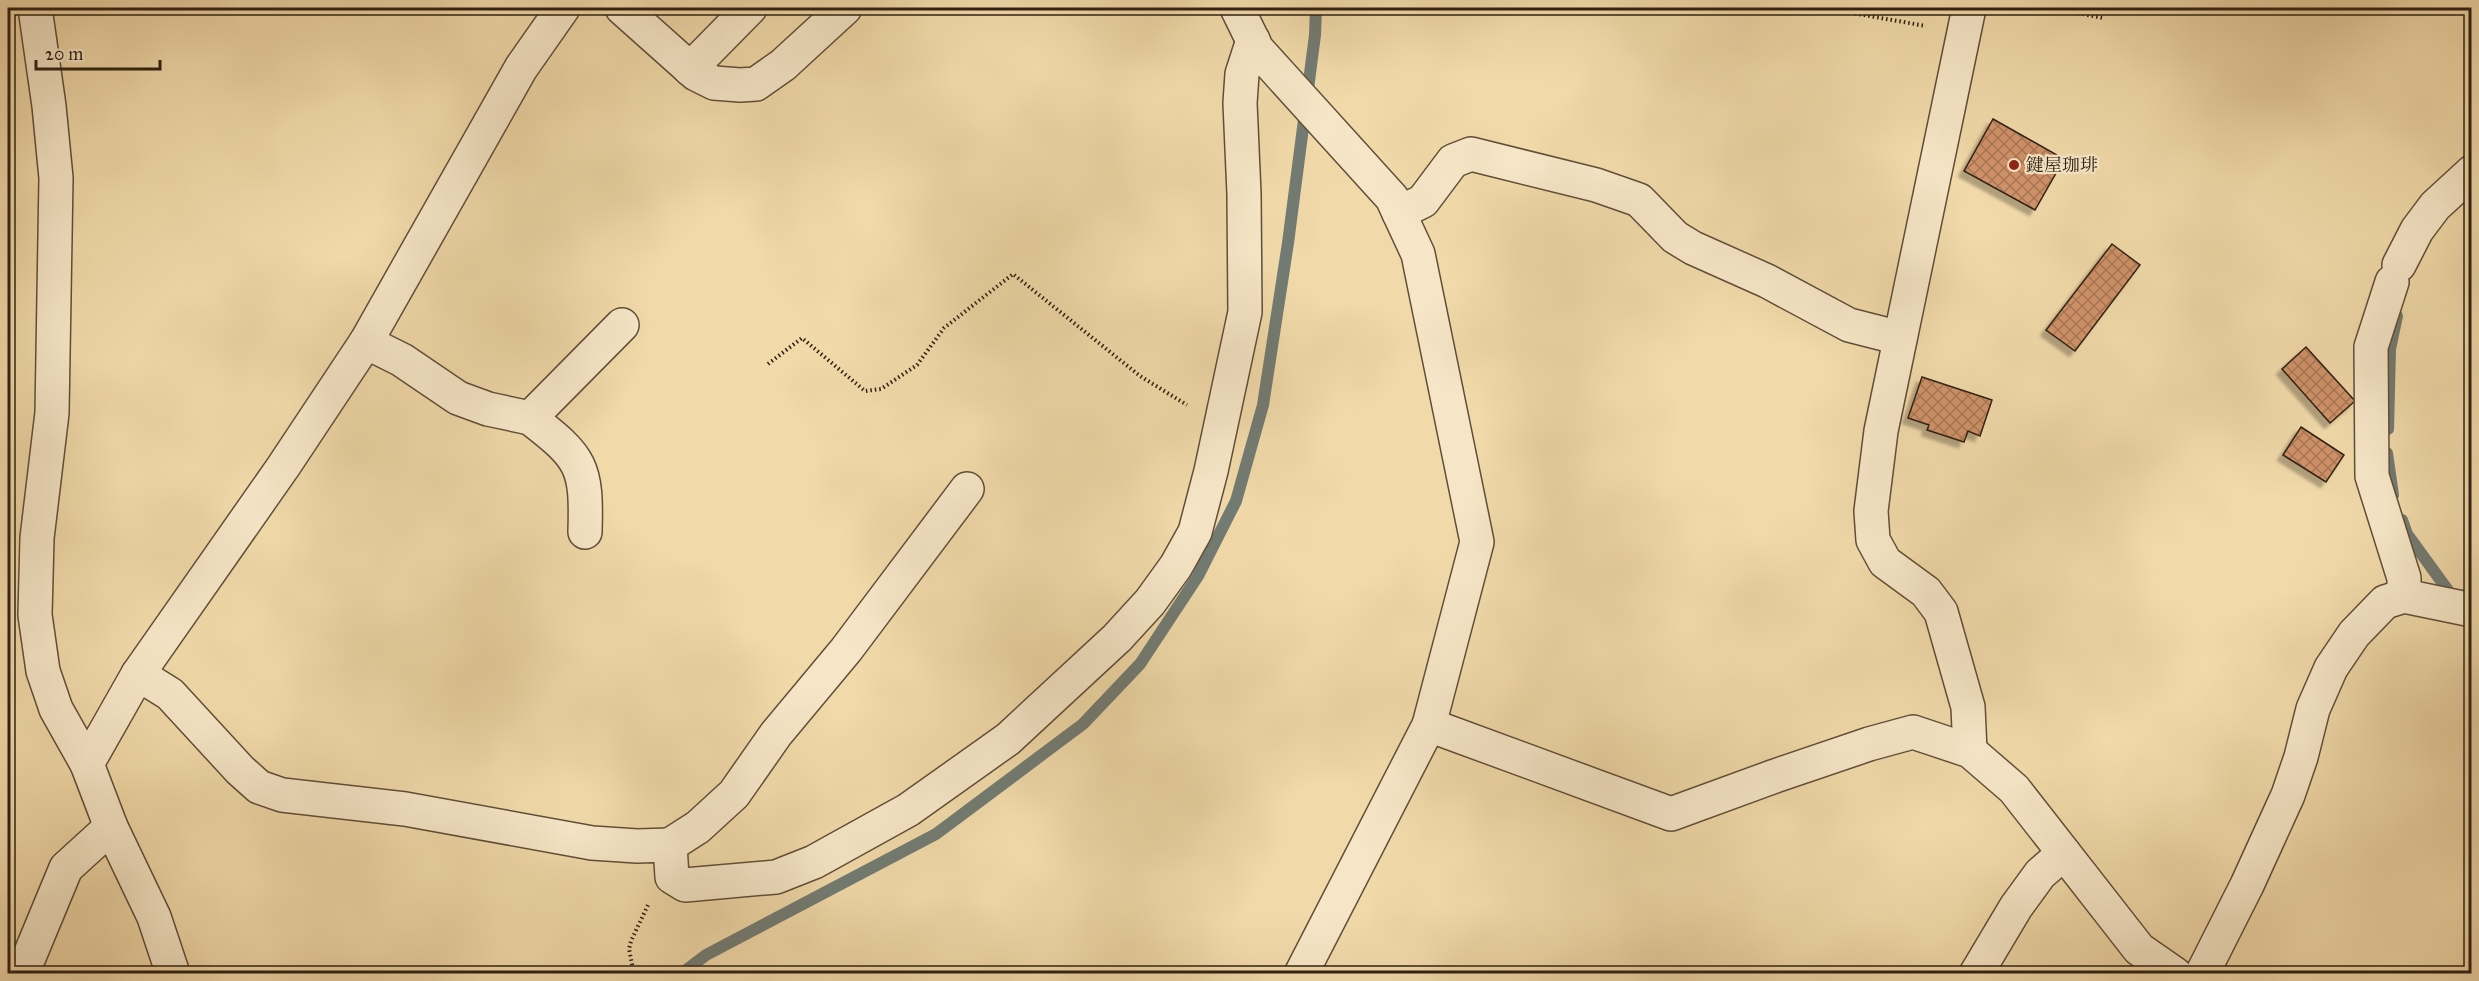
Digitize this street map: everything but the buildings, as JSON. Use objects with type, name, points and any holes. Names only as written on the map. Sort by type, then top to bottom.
[{"type":"street","points":[[36,8],[56,178],[52,413],[37,538],[35,615],[43,671],[56,710],[87,764],[111,826],[154,917],[173,974]]},
{"type":"street","points":[[87,764],[138,674],[283,467],[366,342],[521,68],[563,8]]},
{"type":"street","points":[[622,8],[690,69],[714,83],[740,86],[756,84],[783,65],[845,8]]},
{"type":"street","points":[[690,69],[750,8]]},
{"type":"street","points":[[1237,8],[1257,49],[1288,86],[1332,129],[1392,198],[1400,213],[1418,254],[1477,542],[1429,725],[1301,974]]},
{"type":"street","points":[[1966,20],[1881,431],[1871,511],[1873,540],[1885,562],[1926,592],[1941,612],[1968,707],[1970,751]]},
{"type":"street","points":[[670,844],[672,877],[685,885],[776,877],[814,862],[908,810],[1008,739],[1117,638],[1150,602],[1176,566],[1195,532],[1211,471],[1245,312],[1240,103],[1242,74],[1253,40]]},
{"type":"street","points":[[1400,213],[1423,201],[1453,161],[1471,154],[1596,185],[1639,200],[1675,237],[1693,248],[1767,281],[1849,325],[1900,338]]},
{"type":"street","points":[[2404,596],[2404,578],[2372,476],[2371,347],[2396,274],[2417,230],[2435,206],[2472,172]]},
{"type":"street","points":[[530,418],[622,325]]},
{"type":"street","points":[[366,342],[402,360],[458,398],[488,409],[530,418],[572,454],[583,474],[586,499],[585,532]]},
{"type":"street","points":[[138,674],[170,694],[240,770],[259,787],[282,795],[429,813],[592,843],[637,846],[670,844],[698,827],[734,794],[776,734],[846,650],[967,489]]},
{"type":"street","points":[[2202,974],[2247,885],[2288,795],[2301,757],[2313,709],[2331,668],[2354,634],[2385,602],[2404,596],[2472,610]]},
{"type":"street","points":[[1429,725],[1671,814],[1774,776],[1869,744],[1913,732],[1970,751],[2014,789],[2139,949],[2175,974]]},
{"type":"street","points":[[22,974],[66,868],[111,826]]},
{"type":"street","points":[[1976,974],[2016,907],[2040,874],[2064,854]]},
{"type":"path","points":[[1824,8],[1966,20]]},
{"type":"path","points":[[2052,8],[2103,18]]},
{"type":"path","points":[[768,364],[802,338],[865,392],[881,389],[917,365],[944,328],[1013,274],[1140,376],[1221,424]]},
{"type":"path","points":[[634,974],[629,949],[631,941],[648,906],[672,877]]},
{"type":"waterway","points":[[681,974],[706,955],[936,834],[1083,724],[1140,664],[1198,576],[1236,501],[1263,405],[1288,243],[1315,35],[1316,8]]},
{"type":"waterway","points":[[2388,429],[2390,349],[2397,316]]},
{"type":"waterway","points":[[2387,453],[2393,495]]},
{"type":"waterway","points":[[2402,520],[2407,534],[2455,600]]},
{"type":"place","name":"鍵屋珈琲","points":[[2014,165]]}]
